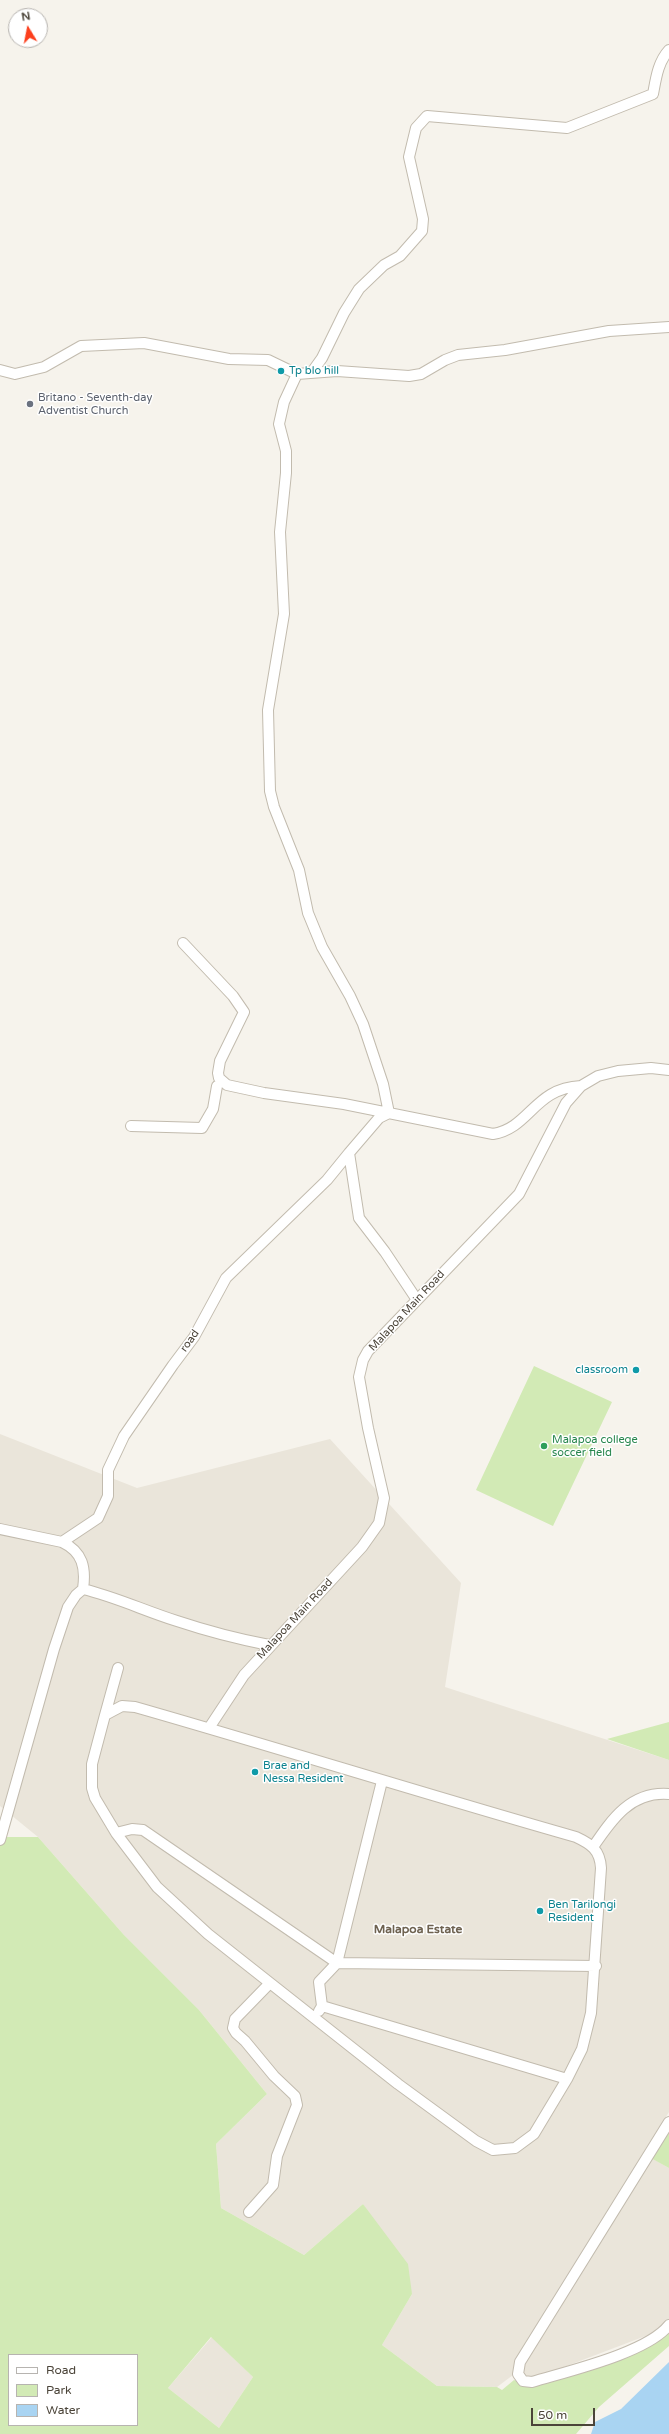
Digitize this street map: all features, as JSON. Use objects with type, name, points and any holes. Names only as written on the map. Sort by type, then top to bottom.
[{"type":"street","points":[[312,372],[322,358],[344,313],[360,288],[384,265],[400,256],[422,231],[423,219],[409,157],[416,128],[427,116],[567,128],[653,94],[656,75],[664,56],[669,50]]},
{"type":"street","points":[[0,370],[15,374],[44,366],[80,346],[144,343],[229,359],[268,360],[297,374],[336,371],[369,375],[409,376],[421,374],[444,360],[458,355],[505,350],[608,331],[669,327]]},
{"type":"street","points":[[297,374],[284,402],[279,424],[286,451],[286,473],[280,532],[284,614],[268,710],[270,791],[274,807],[299,870],[308,913],[322,947],[350,996],[363,1024],[383,1084],[388,1113]]},
{"type":"street","points":[[183,943],[233,996],[244,1012],[220,1061],[218,1073],[223,1082],[227,1085],[264,1093],[324,1100],[494,1134],[508,1130],[518,1123],[549,1094],[570,1086],[580,1086]]},
{"type":"street","name":"Malapoa Main Road","points":[[209,1728],[244,1675],[269,1645],[362,1547],[378,1523],[384,1498],[368,1428],[359,1377],[360,1368],[368,1351],[519,1194],[566,1103],[580,1086],[598,1076],[618,1071],[651,1068],[669,1070]]},
{"type":"street","points":[[131,1126],[202,1128],[213,1109],[217,1086]]},
{"type":"street","name":"road","points":[[62,1542],[98,1518],[108,1496],[108,1470],[124,1436],[172,1365],[194,1337],[226,1278],[327,1180],[379,1118],[388,1113]]},
{"type":"street","points":[[349,1153],[359,1218],[385,1252],[417,1300]]},
{"type":"street","points":[[0,1529],[62,1542],[78,1553],[84,1563],[83,1589],[76,1595],[68,1607],[54,1649],[0,1840]]},
{"type":"street","points":[[83,1589],[108,1595],[176,1621],[221,1635],[269,1645]]},
{"type":"street","points":[[104,1715],[117,1708],[127,1706],[209,1728],[382,1782],[576,1837],[593,1846],[601,1859],[601,1868],[596,1966],[591,2012],[586,2037],[567,2079],[534,2134],[515,2148],[493,2150],[476,2141],[398,2084],[270,1982],[179,1909],[152,1882],[116,1832],[95,1798],[90,1777],[104,1715],[118,1668]]},
{"type":"street","points":[[315,2017],[322,2006],[319,1982],[337,1963],[382,1782]]},
{"type":"street","points":[[593,1846],[615,1816],[634,1800],[653,1795],[669,1794]]},
{"type":"street","points":[[116,1832],[132,1829],[143,1830],[337,1963],[596,1966]]},
{"type":"street","points":[[249,2212],[272,2185],[277,2156],[297,2104],[295,2096],[274,2076],[233,2028],[235,2019],[270,1982]]},
{"type":"street","points":[[322,2006],[567,2079]]},
{"type":"street","points":[[669,2122],[520,2362],[518,2374],[523,2381],[532,2382],[617,2355],[649,2343],[669,2325]]},
{"type":"shaded area","points":[[0,1434],[137,1488],[330,1439],[461,1583],[445,1687],[669,1760],[669,2112],[643,2153],[669,2168],[669,2319],[656,2332],[530,2380],[513,2375],[497,2387],[437,2386],[382,2345],[412,2294],[363,2204],[304,2255],[221,2208],[216,2144],[267,2094],[199,2010],[124,1935],[38,1837],[0,1806]]},
{"type":"shaded area","points":[[212,2337],[253,2377],[219,2428],[168,2388]]},
{"type":"green space","name":"Malapoa college soccer field","points":[[534,1366],[612,1402],[553,1526],[476,1490]]},
{"type":"green space","points":[[669,1722],[669,1760],[607,1739]]},
{"type":"green space","points":[[0,1837],[38,1837],[124,1935],[199,2010],[267,2094],[216,2144],[221,2208],[304,2255],[363,2204],[408,2264],[412,2294],[382,2345],[437,2386],[497,2387],[502,2390],[514,2380],[529,2386],[641,2345],[669,2328],[669,2346],[599,2407],[576,2434],[0,2434]],"holes":[[[211,2337],[253,2377],[219,2428],[168,2388]]]},
{"type":"green space","points":[[669,2122],[669,2168],[649,2157]]},
{"type":"water","points":[[669,2362],[669,2434],[591,2434],[595,2422],[621,2409]]},
{"type":"place","name":"Tp blo hill","points":[[281,371]]},
{"type":"place","name":"Britano - Seventh-day Adventist Church","points":[[30,404]]},
{"type":"place","name":"classroom","points":[[636,1370]]},
{"type":"place","name":"Malapoa college soccer field","points":[[544,1446]]},
{"type":"place","name":"Brae and Nessa Resident","points":[[255,1772]]},
{"type":"place","name":"Ben Tarilongi Resident","points":[[540,1911]]},
{"type":"district","name":"Malapoa Estate","points":[[418,1930]]}]
